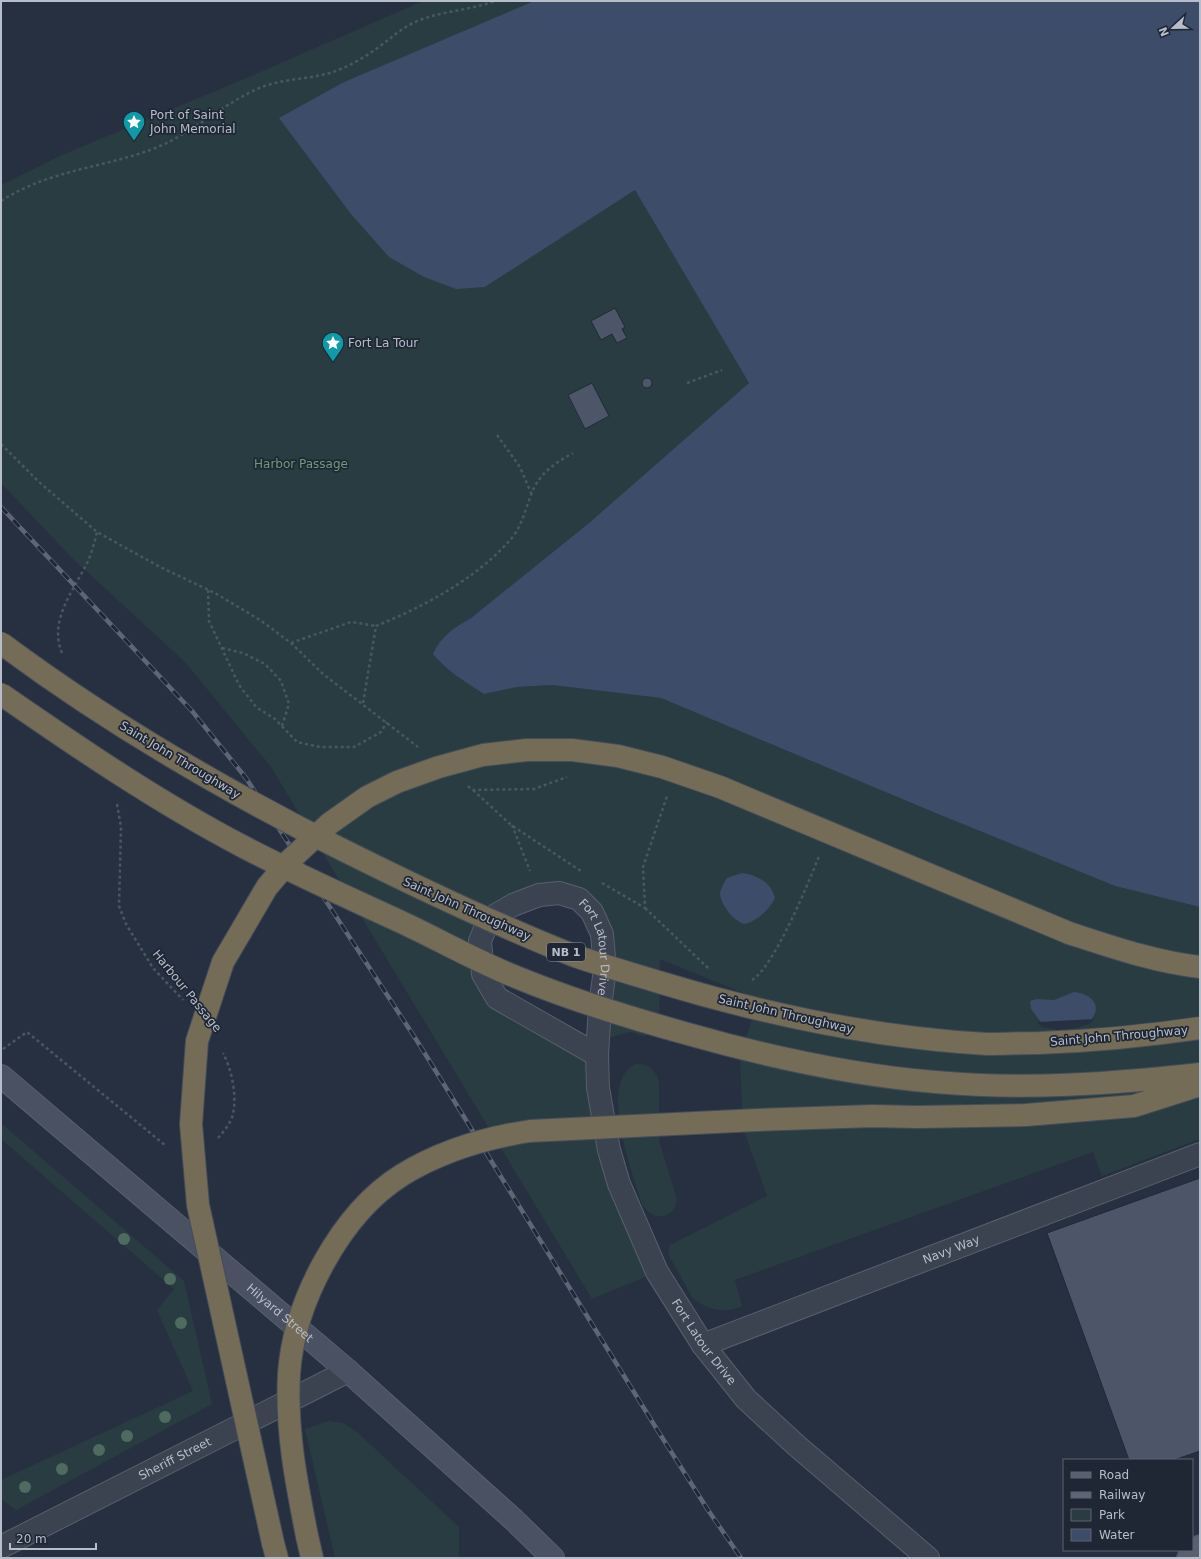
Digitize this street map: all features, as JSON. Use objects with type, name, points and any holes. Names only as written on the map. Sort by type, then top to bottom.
[{"type":"highway","name":"Saint John Throughway","points":[[1,643],[45,676],[109,717],[200,774],[277,817],[429,893],[580,957],[763,1011],[883,1034],[988,1044],[1082,1041],[1160,1034],[1200,1028]]},
{"type":"highway","points":[[1,694],[73,744],[179,810],[242,846],[514,976],[632,1018],[752,1052],[823,1067],[878,1076],[937,1082],[1004,1086],[1114,1083],[1200,1074]]},
{"type":"highway","points":[[275,1550],[198,1205],[191,1124],[197,1041],[223,962],[267,888],[290,860],[324,829],[367,797],[397,782],[439,767],[483,755],[528,750],[572,750],[618,756],[662,766],[728,790],[1069,933],[1128,952],[1200,967]]},
{"type":"highway","points":[[312,1558],[291,1456],[288,1413],[289,1372],[297,1331],[311,1288],[331,1251],[354,1218],[377,1195],[401,1176],[430,1160],[461,1146],[497,1136],[530,1131],[872,1116],[918,1117],[1026,1115],[1134,1106],[1200,1085]]},
{"type":"main road","name":"Hilyard Street","points":[[1,1076],[348,1371],[514,1520],[553,1558]]},
{"type":"main road","points":[[1188,1558],[1200,1546]]},
{"type":"street","name":"Fort Latour Drive","points":[[597,1055],[497,998],[483,974],[480,941],[489,919],[512,905],[539,894],[559,892],[579,899],[592,912],[602,934],[605,969],[600,1006],[597,1055],[598,1088],[609,1150],[619,1184],[657,1272],[703,1345],[746,1399],[797,1446],[928,1558]]},
{"type":"street","name":"Navy Way","points":[[703,1345],[1200,1154]]},
{"type":"street","name":"Sheriff Street","points":[[1,1547],[348,1371]]},
{"type":"path","points":[[1,201],[55,175],[134,155],[158,147],[186,132],[233,101],[258,89],[281,80],[312,77],[334,71],[356,62],[377,49],[398,31],[414,22],[434,16],[480,7],[495,1]]},
{"type":"path","points":[[687,383],[722,370]]},
{"type":"path","points":[[496,435],[520,467],[531,493]]},
{"type":"path","points":[[291,643],[351,622],[376,626],[415,610],[484,564],[512,538],[526,512],[531,493],[546,471],[573,453]]},
{"type":"path","points":[[64,659],[58,644],[59,619],[68,597],[86,565],[94,545],[97,532]]},
{"type":"path","points":[[208,590],[209,621],[239,685],[256,707],[275,719],[297,742],[320,746],[354,747],[381,732],[387,722]]},
{"type":"path","points":[[363,704],[376,626]]},
{"type":"path","points":[[221,648],[243,653],[265,664],[281,681],[289,704],[282,726]]},
{"type":"path","points":[[472,790],[512,825],[584,873]]},
{"type":"path","points":[[645,908],[643,867],[668,794]]},
{"type":"path","name":"Harbour Passage","points":[[117,798],[121,827],[119,906],[126,924],[153,968],[188,1006]]},
{"type":"path","points":[[512,825],[539,894]]},
{"type":"path","points":[[746,984],[756,978],[770,962],[820,855]]},
{"type":"path","points":[[598,881],[645,908],[714,973]]},
{"type":"path","points":[[1,1051],[27,1032],[170,1149]]},
{"type":"path","name":"Harbour Passage","points":[[213,1143],[226,1130],[233,1115],[234,1096],[225,1058],[219,1047]]},
{"type":"green space","name":"Harbor Passage","points":[[423,1],[534,1],[344,82],[485,287],[635,190],[749,383],[589,523],[471,618],[453,629],[441,663],[459,678],[484,694],[517,687],[552,685],[661,698],[1115,886],[1200,907],[1200,1139],[1102,1176],[1093,1152],[735,1280],[742,1306],[729,1310],[709,1308],[692,1297],[668,1254],[670,1245],[767,1196],[743,1128],[740,1058],[758,999],[660,959],[659,1019],[652,1032],[645,1036],[630,1032],[597,1041],[592,913],[539,895],[480,941],[497,998],[597,1055],[598,1088],[657,1272],[592,1299],[271,767],[185,662],[72,558],[1,483],[1,185],[62,155],[249,77]]},
{"type":"green space","points":[[636,1064],[651,1068],[656,1074],[659,1082],[659,1140],[677,1200],[675,1207],[671,1212],[662,1216],[651,1214],[642,1204],[621,1129],[618,1108],[619,1089],[625,1073]]},
{"type":"green space","points":[[1,1123],[184,1281],[212,1404],[16,1510],[1,1499],[1,1480],[193,1391],[157,1310],[174,1289],[1,1139]]},
{"type":"green space","points":[[328,1421],[343,1423],[357,1432],[459,1527],[459,1558],[335,1558],[305,1429]]},
{"type":"water","points":[[534,1],[1200,1],[1200,907],[1115,886],[661,698],[552,685],[517,687],[484,694],[450,671],[433,654],[440,642],[449,633],[471,618],[589,523],[749,383],[635,190],[485,287],[456,289],[424,277],[389,257],[351,214],[279,118],[344,82]]},
{"type":"water","points":[[742,873],[763,880],[773,892],[775,898],[763,914],[745,924],[736,920],[728,912],[722,902],[720,893],[727,878]]},
{"type":"water","points":[[1074,992],[1086,995],[1094,1001],[1096,1010],[1090,1021],[1043,1025],[1031,1009],[1030,1001],[1037,999],[1054,1000]]},
{"type":"pier","points":[[1094,1019],[1091,1023],[1077,1028],[1059,1030],[1042,1027],[1037,1022]]},
{"type":"building","points":[[615,308],[625,327],[622,329],[627,338],[617,343],[612,334],[601,340],[591,321]]},
{"type":"building","points":[[645,378],[649,378],[651,379],[651,387],[645,388],[642,385],[642,381]]},
{"type":"building","points":[[592,383],[609,416],[585,429],[568,395]]},
{"type":"building","points":[[1200,1178],[1200,1451],[1177,1459],[1129,1459],[1047,1233]]},
{"type":"railway","points":[[1,507],[192,711],[246,778],[419,1044],[658,1431],[708,1510],[741,1558]]},
{"type":"place","name":"Port of Saint John Memorial","points":[[134,142]]},
{"type":"place","name":"Fort La Tour","points":[[333,362]]}]
